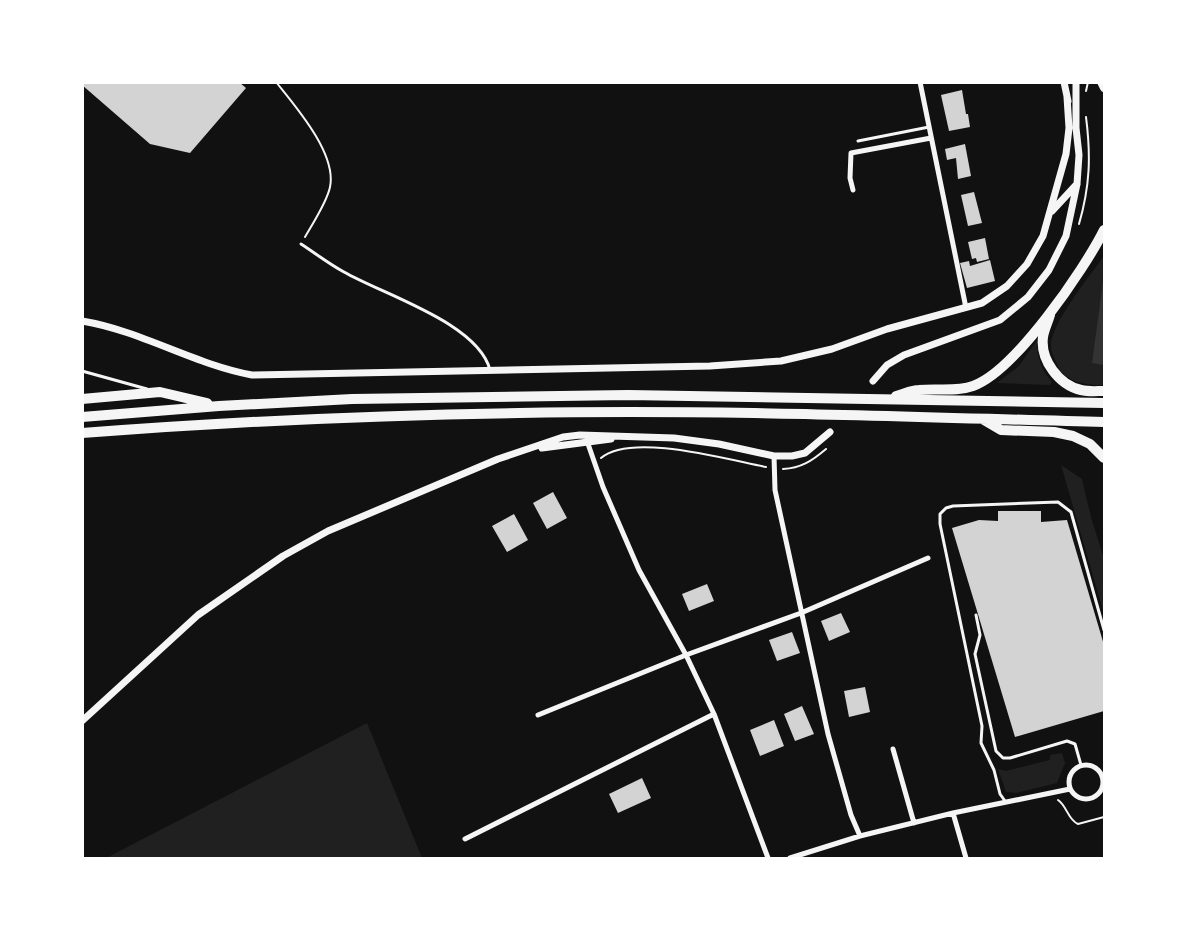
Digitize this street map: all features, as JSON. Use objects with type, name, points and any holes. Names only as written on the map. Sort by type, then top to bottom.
[{"type":"highway","points":[[888,399],[916,390],[961,389],[978,384],[1008,362],[1051,312],[1101,243],[1104,230]]},
{"type":"highway","points":[[1051,312],[1043,338],[1045,355],[1050,367],[1062,380],[1076,388],[1104,391]]},
{"type":"highway","points":[[82,399],[160,393],[219,406]]},
{"type":"highway","points":[[82,417],[219,406],[352,399],[628,395],[1104,403]]},
{"type":"highway","points":[[82,433],[314,418],[520,412],[673,412],[1104,422]]},
{"type":"highway","points":[[981,419],[1001,430],[1054,432],[1072,436],[1090,444],[1104,458]]},
{"type":"street","points":[[920,82],[966,308]]},
{"type":"street","points":[[1064,82],[1076,128]]},
{"type":"street","points":[[873,381],[887,365],[896,359],[999,320],[1028,297],[1049,270],[1063,244],[1077,184],[1079,155],[1076,128],[1076,82]]},
{"type":"street","points":[[82,321],[135,333],[219,368],[252,375],[490,372],[710,366],[782,361],[832,349],[887,329],[982,303],[1007,286],[1016,277],[1040,242],[1050,213],[1068,139],[1067,97]]},
{"type":"street","points":[[853,190],[850,178],[851,153],[931,138]]},
{"type":"street","points":[[1050,213],[1077,184]]},
{"type":"street","points":[[82,721],[198,615],[284,556],[328,531],[498,459],[563,437],[580,435],[699,441],[774,456],[792,456],[805,453],[830,432]]},
{"type":"street","points":[[580,435],[588,441]]},
{"type":"street","points":[[593,435],[588,438],[588,448],[603,487],[639,570],[686,655],[714,714],[768,858]]},
{"type":"street","points":[[521,451],[634,436]]},
{"type":"street","points":[[774,456],[775,490],[828,734],[851,815],[860,836]]},
{"type":"street","points":[[538,715],[686,655],[801,613],[928,558]]},
{"type":"street","points":[[465,839],[714,714]]},
{"type":"street","points":[[893,749],[914,823]]},
{"type":"street","points":[[1081,765],[1096,768],[1103,776],[1102,787],[1096,796],[1091,798],[1081,798],[1070,789],[1072,772],[1081,765]]},
{"type":"street","points":[[790,858],[860,836],[953,813],[1070,789]]},
{"type":"street","points":[[953,813],[966,858]]},
{"type":"lane","points":[[858,141],[929,127]]},
{"type":"lane","points":[[301,244],[344,272],[459,330],[487,358],[490,372]]},
{"type":"lane","points":[[82,371],[160,393]]},
{"type":"lane","points":[[1007,803],[1000,794],[994,770],[981,743],[982,726],[940,524],[940,514],[946,508],[953,506],[1058,502],[1065,506],[1071,512],[1104,630]]},
{"type":"lane","points":[[976,615],[980,635],[975,654],[996,752],[1003,758],[1010,758],[1067,741],[1075,744],[1081,765]]},
{"type":"path","points":[[276,82],[301,113],[330,163],[330,187],[301,244]]},
{"type":"path","points":[[594,461],[615,450],[649,448],[713,455],[774,468],[797,467],[810,463],[830,445]]},
{"type":"path","points":[[1053,800],[1060,800],[1074,823],[1104,817]]},
{"type":"shaded area","points":[[1104,256],[1104,385],[1077,382],[1065,375],[1052,354],[1051,347],[1052,338],[1063,314]]},
{"type":"shaded area","points":[[1104,282],[1104,365],[1092,363]]},
{"type":"shaded area","points":[[1037,340],[1039,358],[1042,368],[1052,382],[1050,385],[997,383],[1019,366]]},
{"type":"shaded area","points":[[1061,465],[1082,479],[1104,559],[1104,614]]},
{"type":"shaded area","points":[[367,723],[422,858],[106,858]]},
{"type":"shaded area","points":[[1062,753],[1065,763],[1057,783],[1016,793],[1006,792],[998,769],[1006,771],[1050,760],[1050,755]]},
{"type":"building","points":[[82,82],[239,82],[246,88],[190,153],[150,144],[82,85]]},
{"type":"building","points":[[962,90],[970,127],[949,131],[941,95]]},
{"type":"building","points":[[965,144],[971,176],[958,179],[956,158],[947,160],[945,149]]},
{"type":"building","points":[[974,192],[982,223],[968,226],[961,195]]},
{"type":"building","points":[[985,238],[989,259],[977,262],[976,258],[972,259],[968,242]]},
{"type":"building","points":[[990,260],[995,281],[967,288],[960,263],[969,261],[970,266]]},
{"type":"building","points":[[553,492],[567,518],[547,529],[533,503]]},
{"type":"building","points":[[998,511],[1041,511],[1041,522],[1067,520],[1104,645],[1104,711],[1015,737],[952,528],[979,520],[998,521]]},
{"type":"building","points":[[514,514],[528,540],[507,552],[492,526]]},
{"type":"building","points":[[707,584],[714,601],[689,611],[682,594]]},
{"type":"building","points":[[841,613],[850,632],[829,641],[821,621]]},
{"type":"building","points":[[792,632],[800,653],[777,661],[769,640]]},
{"type":"building","points":[[865,687],[870,712],[849,717],[844,691]]},
{"type":"building","points":[[802,706],[814,734],[795,741],[784,714]]},
{"type":"building","points":[[774,720],[784,746],[760,756],[750,730]]},
{"type":"building","points":[[642,778],[651,798],[618,813],[609,794]]}]
